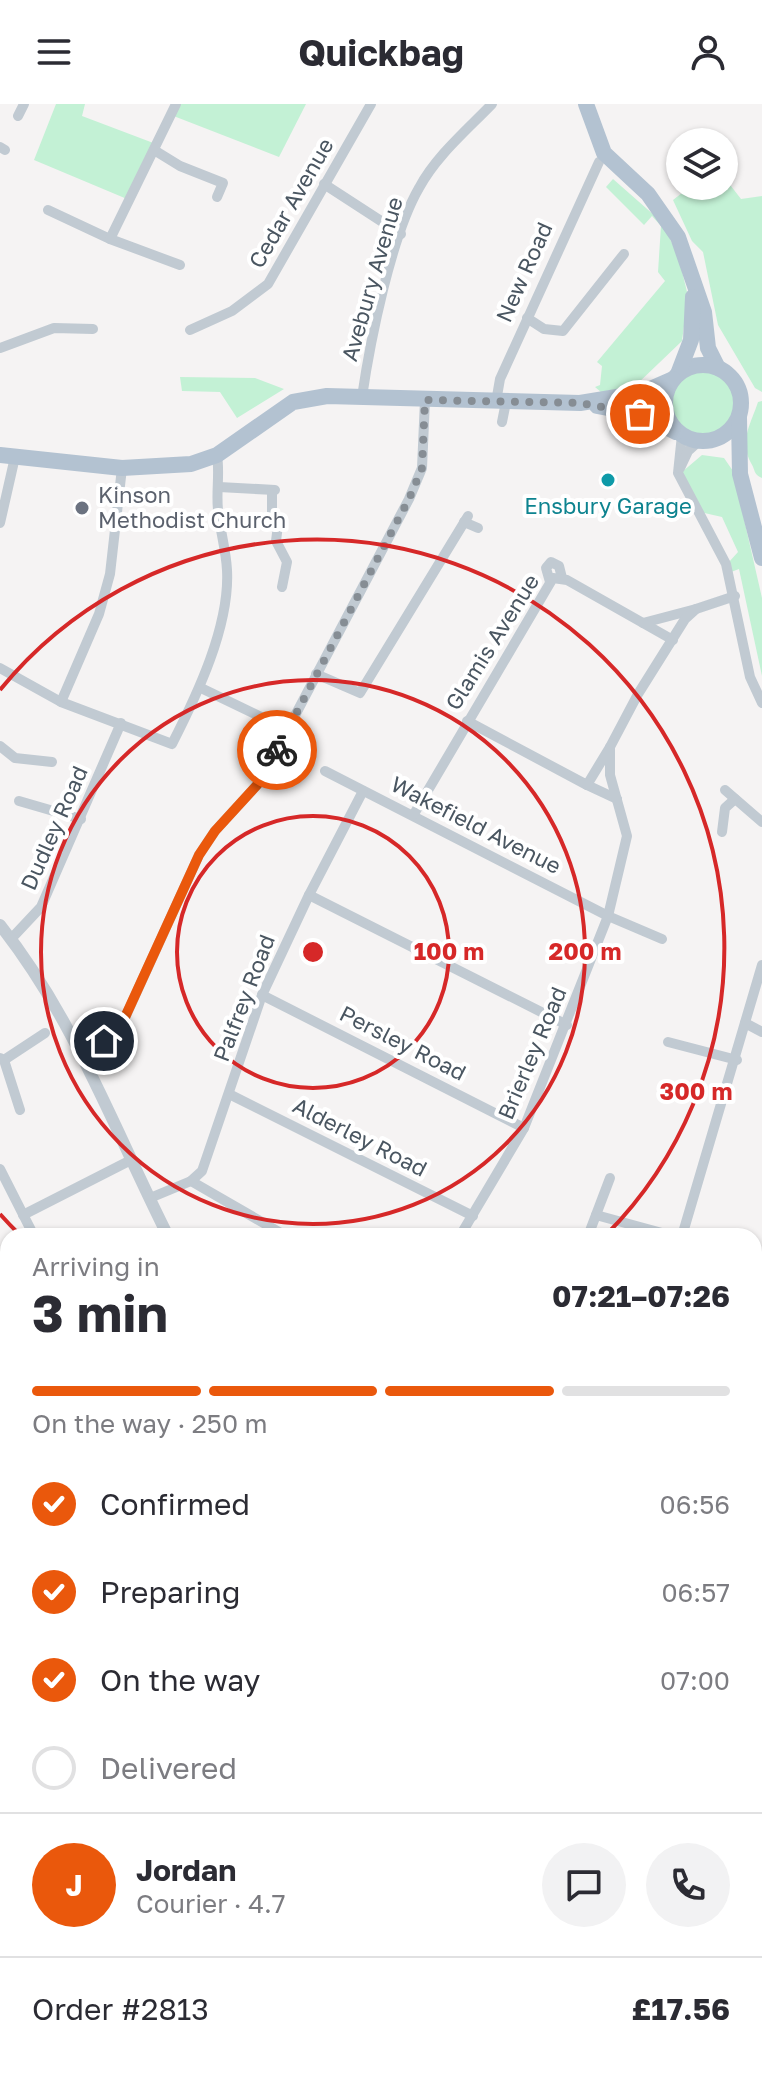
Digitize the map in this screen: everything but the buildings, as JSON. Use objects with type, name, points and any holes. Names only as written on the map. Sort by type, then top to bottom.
[{"type":"main road","points":[[586,104],[604,153],[648,194],[670,223],[687,257],[704,312],[708,348],[718,368],[734,382],[739,392],[740,474],[762,558]]},
{"type":"main road","points":[[680,434],[665,411],[666,394],[691,340],[692,279]]},
{"type":"main road","points":[[580,403],[641,393],[697,365],[718,368]]},
{"type":"main road","points":[[7,456],[122,468],[165,468],[217,455],[293,402],[327,396],[580,403],[640,414],[680,434],[705,441],[732,460],[740,474]]},
{"type":"main road","points":[[705,441],[729,431],[740,413]]},
{"type":"street","points":[[18,116],[24,104]]},
{"type":"street","points":[[110,239],[138,174],[154,150],[176,104]]},
{"type":"street","name":"Cedar Avenue","points":[[190,330],[232,311],[268,284],[371,104]]},
{"type":"street","name":"Avebury Avenue","points":[[362,397],[369,346],[401,234],[418,188],[453,143],[492,104]]},
{"type":"street","points":[[154,150],[180,166],[225,179],[217,197]]},
{"type":"street","name":"New Road","points":[[502,422],[500,379],[599,162]]},
{"type":"street","points":[[324,184],[401,234]]},
{"type":"street","points":[[48,210],[110,239],[180,265]]},
{"type":"street","points":[[527,318],[544,329],[563,331],[624,254]]},
{"type":"street","points":[[0,348],[54,328],[93,329]]},
{"type":"street","points":[[80,1052],[119,1031],[199,855],[215,831],[257,785],[288,730],[422,468],[425,400]]},
{"type":"street","points":[[680,434],[676,465],[678,473],[726,564],[750,677],[762,703]]},
{"type":"street","points":[[678,473],[688,451],[705,441]]},
{"type":"street","points":[[1,670],[61,702],[172,744],[201,688],[222,609],[227,572],[217,505],[217,455]]},
{"type":"street","points":[[0,523],[7,456]]},
{"type":"street","points":[[61,702],[99,614],[110,574],[122,468]]},
{"type":"street","points":[[219,487],[274,490],[272,515],[278,525],[276,541],[287,562],[282,587]]},
{"type":"street","points":[[316,674],[360,693],[466,519],[478,528]]},
{"type":"street","points":[[550,582],[546,568],[551,562],[559,566],[562,578]]},
{"type":"street","name":"Glamis Avenue","points":[[414,814],[550,582],[562,578],[673,640]]},
{"type":"street","points":[[643,623],[735,596]]},
{"type":"street","points":[[587,785],[673,640],[696,609]]},
{"type":"street","points":[[201,688],[288,730]]},
{"type":"street","points":[[467,721],[617,799]]},
{"type":"street","name":"Dudley Road","points":[[11,939],[37,915],[121,723]]},
{"type":"street","points":[[0,746],[15,758],[52,762]]},
{"type":"street","name":"Brierley Road","points":[[465,1228],[524,1128],[608,916],[627,836],[610,775],[610,747]]},
{"type":"street","name":"Wakefield Avenue","points":[[325,771],[608,916],[662,939]]},
{"type":"street","points":[[725,790],[762,822]]},
{"type":"street","name":"Palfrey Road","points":[[191,1181],[202,1171],[262,995],[363,791]]},
{"type":"street","points":[[722,832],[725,808],[735,799]]},
{"type":"street","points":[[19,801],[81,819]]},
{"type":"street","points":[[309,895],[567,1025]]},
{"type":"street","points":[[0,925],[80,1052],[164,1228]]},
{"type":"street","points":[[684,1228],[737,1060],[762,965]]},
{"type":"street","name":"Persley Road","points":[[262,995],[524,1128]]},
{"type":"street","points":[[745,1023],[762,1032]]},
{"type":"street","points":[[20,1110],[2,1059],[45,1033]]},
{"type":"street","points":[[668,1042],[737,1060]]},
{"type":"street","name":"Alderley Road","points":[[229,1094],[473,1216]]},
{"type":"street","points":[[23,1215],[131,1160]]},
{"type":"street","points":[[0,1169],[30,1228]]},
{"type":"street","points":[[591,1228],[610,1178]]},
{"type":"street","points":[[150,1198],[191,1181],[272,1228]]},
{"type":"street","points":[[596,1215],[644,1228]]},
{"type":"green space","points":[[56,104],[85,104],[82,116],[156,144],[127,199],[34,160]]},
{"type":"green space","points":[[176,104],[306,104],[279,157],[171,115]]},
{"type":"green space","points":[[613,179],[663,223],[679,259],[688,296],[682,341],[635,386],[601,392],[595,387],[600,385],[602,366],[597,362],[665,281],[658,272],[661,226],[652,216],[644,225],[606,187]]},
{"type":"green space","points":[[738,195],[741,199],[762,196],[762,392],[755,388],[718,325],[703,252],[692,241],[673,200],[738,200]]},
{"type":"green space","points":[[702,371],[720,377],[728,385],[734,403],[728,421],[720,429],[702,435],[684,429],[676,421],[670,403],[676,385],[684,377]]},
{"type":"green space","points":[[180,377],[255,378],[284,389],[237,418],[220,392],[182,391]]},
{"type":"green space","points":[[762,401],[762,478],[755,472],[748,455],[746,439],[758,402]]},
{"type":"green space","points":[[702,455],[724,458],[733,471],[762,598],[762,676],[739,569],[731,572],[729,562],[738,552],[722,517],[700,512],[682,472]]},
{"type":"way so far","points":[[277,750],[409,499],[422,468],[425,400],[580,403],[640,414]]},
{"type":"place","name":"Ensbury Garage","points":[[608,480]]},
{"type":"place","name":"Kinson Methodist Church","points":[[82,508]]},
{"type":"route","points":[[104,1041],[116,1034],[121,1026],[176,899],[199,855],[215,831],[257,785],[277,750]]}]
